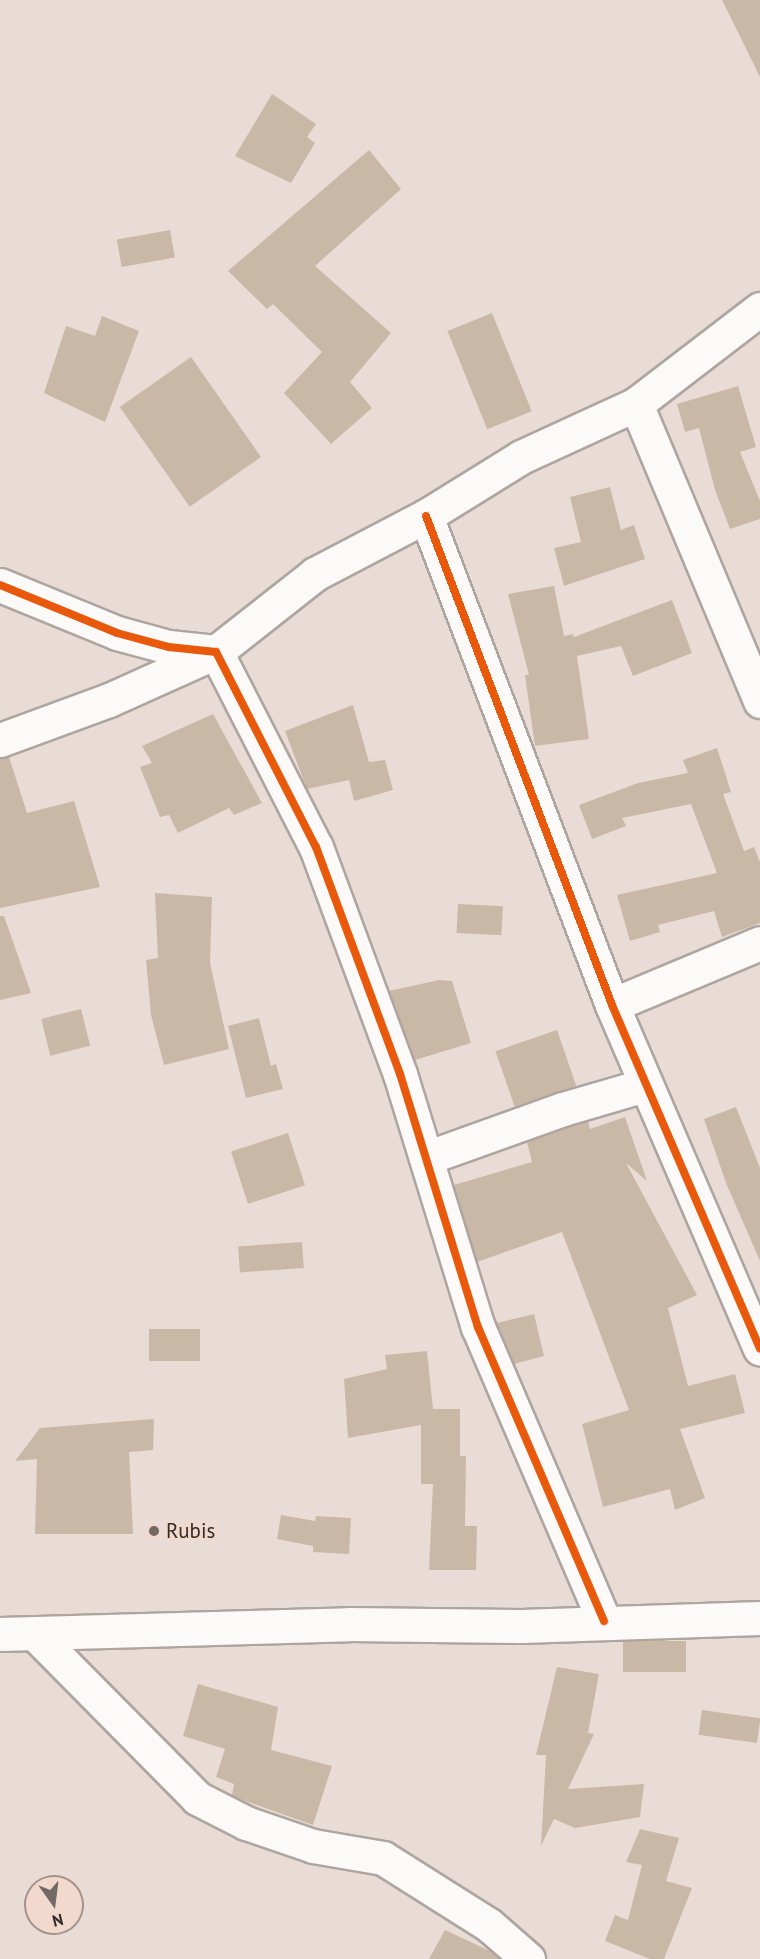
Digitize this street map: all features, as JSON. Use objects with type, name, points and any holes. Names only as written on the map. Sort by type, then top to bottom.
[{"type":"street","points":[[0,740],[110,700],[216,651],[315,574],[426,516],[521,457],[636,404],[760,309]]},
{"type":"street","points":[[636,404],[760,701]]},
{"type":"street","points":[[426,516],[612,1005],[760,1348]]},
{"type":"street","points":[[0,585],[117,633],[169,647],[216,651]]},
{"type":"street","points":[[216,651],[316,847],[400,1074],[494,1370],[604,1621]]},
{"type":"street","points":[[612,1005],[760,943]]},
{"type":"street","points":[[426,1158],[563,1109],[645,1085]]},
{"type":"street","points":[[0,1634],[349,1624],[521,1626],[604,1621],[760,1618]]},
{"type":"street","points":[[34,1633],[197,1798],[246,1823],[313,1846],[383,1858],[489,1925],[528,1959]]},
{"type":"building","points":[[722,0],[760,0],[760,77]]},
{"type":"building","points":[[272,94],[316,124],[307,137],[315,143],[291,183],[235,156]]},
{"type":"building","points":[[369,150],[401,189],[315,266],[391,333],[350,382],[372,408],[331,444],[284,393],[322,352],[273,304],[267,309],[228,271]]},
{"type":"building","points":[[170,230],[175,258],[122,267],[117,239]]},
{"type":"building","points":[[492,313],[532,411],[487,429],[447,331]]},
{"type":"building","points":[[102,316],[139,331],[105,422],[44,393],[66,326],[95,336]]},
{"type":"building","points":[[191,357],[261,457],[190,507],[120,407]]},
{"type":"building","points":[[738,386],[756,447],[740,452],[760,501],[760,519],[730,529],[715,490],[699,428],[685,432],[677,404]]},
{"type":"building","points":[[610,487],[621,530],[634,525],[645,559],[564,586],[554,548],[581,542],[570,497]]},
{"type":"building","points":[[554,586],[564,636],[573,634],[574,637],[672,600],[692,653],[633,676],[621,646],[577,656],[589,739],[535,746],[525,675],[529,675],[508,594]]},
{"type":"building","points":[[353,705],[369,762],[385,760],[393,790],[354,801],[349,780],[307,789],[285,731]]},
{"type":"building","points":[[213,714],[262,803],[234,815],[229,808],[178,833],[169,815],[160,817],[140,767],[152,763],[142,746]]},
{"type":"building","points":[[717,748],[731,792],[723,794],[744,851],[754,847],[760,862],[760,923],[722,937],[714,911],[658,925],[660,932],[630,941],[617,895],[717,873],[691,804],[622,818],[626,826],[592,839],[579,805],[638,783],[688,773],[683,760]]},
{"type":"building","points":[[9,757],[27,813],[74,801],[100,887],[0,908],[0,758]]},
{"type":"building","points":[[155,893],[212,897],[210,963],[229,1049],[164,1065],[151,1015],[146,960],[158,958]]},
{"type":"building","points":[[458,904],[503,906],[501,935],[456,933]]},
{"type":"building","points":[[0,916],[4,916],[31,993],[0,1000]]},
{"type":"building","points":[[439,980],[452,981],[471,1043],[415,1060],[389,991]]},
{"type":"building","points":[[81,1009],[90,1046],[50,1056],[41,1019]]},
{"type":"building","points":[[259,1018],[271,1066],[276,1064],[283,1089],[246,1098],[228,1026]]},
{"type":"building","points":[[557,1030],[576,1086],[515,1107],[496,1051]]},
{"type":"building","points":[[736,1107],[760,1168],[760,1261],[726,1183],[704,1119]]},
{"type":"building","points":[[625,1117],[647,1181],[626,1163],[697,1295],[668,1308],[688,1386],[735,1374],[745,1413],[680,1429],[705,1498],[675,1510],[670,1489],[603,1507],[582,1424],[629,1410],[562,1232],[477,1262],[454,1185],[532,1162],[527,1142],[588,1121],[590,1129]]},
{"type":"building","points":[[288,1133],[305,1185],[248,1204],[231,1152]]},
{"type":"building","points":[[302,1242],[304,1268],[240,1272],[238,1246]]},
{"type":"building","points":[[534,1314],[544,1356],[514,1364],[497,1323]]},
{"type":"building","points":[[149,1329],[200,1329],[200,1361],[149,1361]]},
{"type":"building","points":[[427,1351],[433,1409],[460,1409],[460,1456],[466,1456],[465,1526],[477,1526],[476,1570],[429,1570],[433,1484],[421,1484],[421,1425],[348,1438],[344,1379],[387,1369],[385,1355]]},
{"type":"building","points":[[154,1419],[153,1450],[129,1452],[133,1534],[35,1534],[37,1459],[15,1461],[40,1428]]},
{"type":"building","points":[[281,1515],[315,1521],[316,1516],[351,1518],[349,1554],[313,1552],[313,1546],[277,1539]]},
{"type":"building","points":[[623,1641],[686,1641],[686,1672],[623,1672]]},
{"type":"building","points":[[557,1667],[599,1674],[588,1733],[594,1734],[568,1789],[644,1784],[640,1817],[575,1828],[554,1819],[541,1846],[546,1755],[536,1755]]},
{"type":"building","points":[[198,1684],[278,1707],[271,1750],[332,1766],[313,1825],[240,1799],[232,1795],[234,1784],[216,1777],[225,1749],[183,1736]]},
{"type":"building","points":[[702,1710],[760,1718],[757,1743],[699,1735]]},
{"type":"building","points":[[640,1829],[679,1838],[666,1881],[692,1888],[664,1959],[650,1959],[605,1941],[615,1915],[628,1920],[642,1865],[626,1862]]},
{"type":"building","points":[[445,1930],[490,1951],[499,1959],[429,1959]]},
{"type":"cycle path","points":[[426,516],[612,1005],[760,1348]]},
{"type":"cycle path","points":[[0,585],[117,633],[169,647],[216,652],[316,847],[400,1074],[478,1327],[604,1621]]},
{"type":"place","name":"Rubis","points":[[154,1531]]}]
